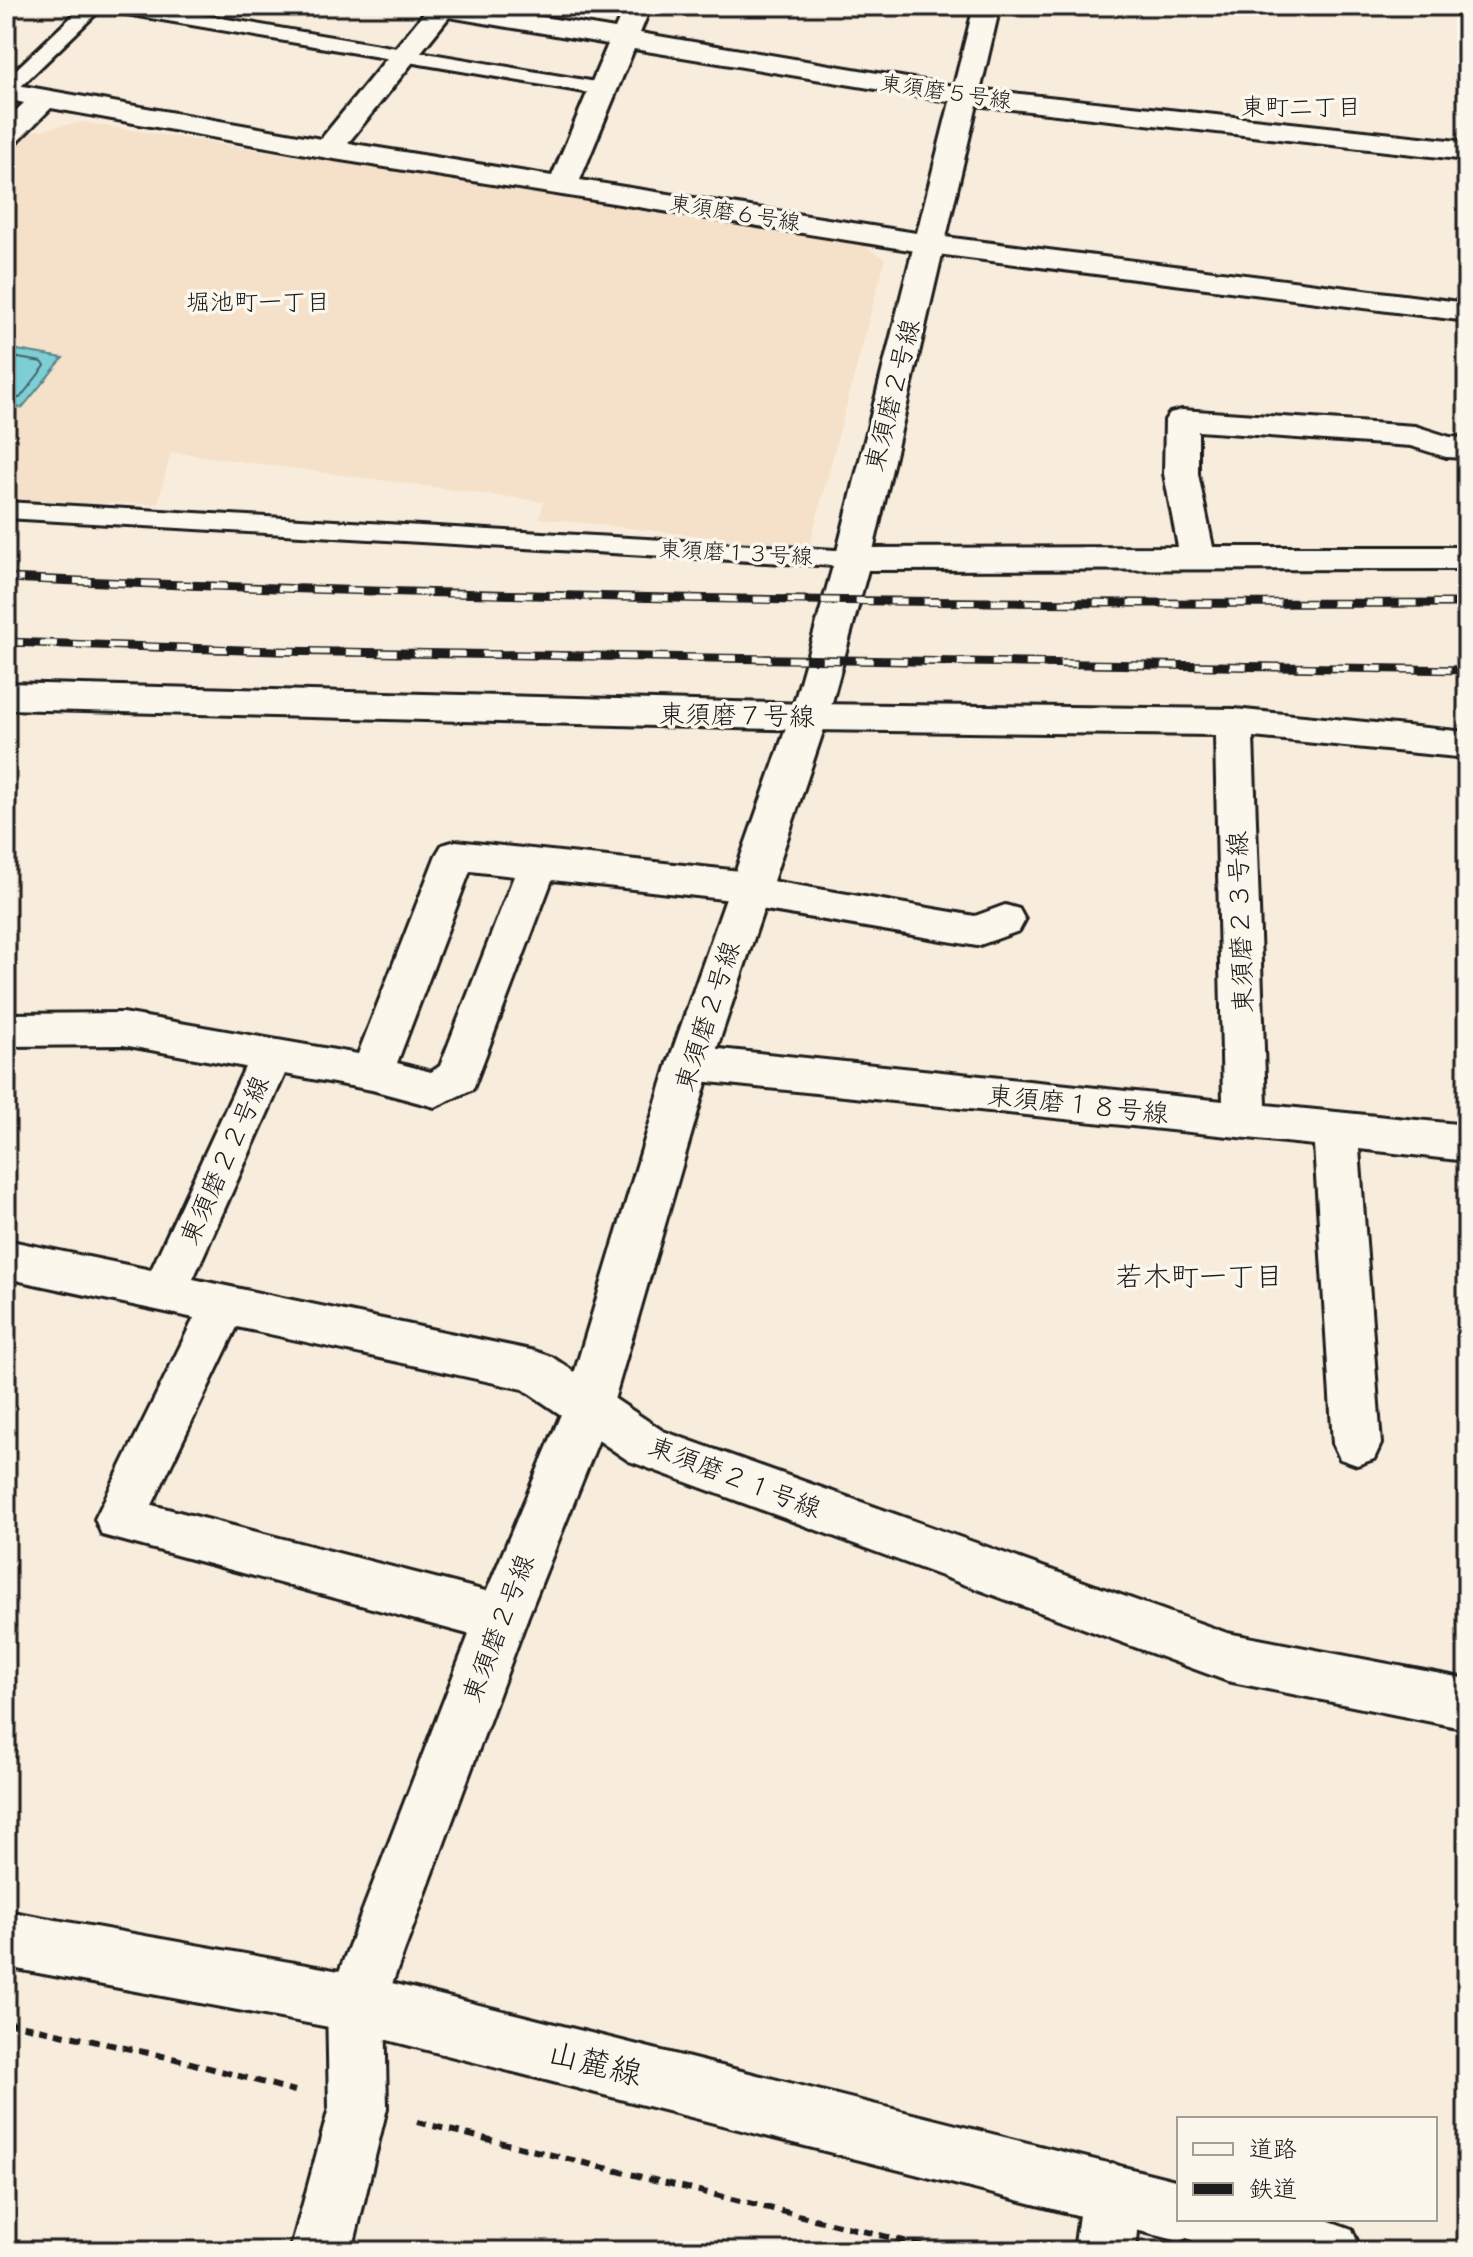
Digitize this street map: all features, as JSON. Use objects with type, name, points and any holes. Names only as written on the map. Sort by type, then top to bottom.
[{"type":"street","points":[[563,185],[638,6]]},
{"type":"street","name":"東須磨２号線","points":[[356,2003],[501,1619],[588,1407],[690,1063],[809,717],[853,559],[987,6]]},
{"type":"street","points":[[328,149],[404,57],[438,7]]},
{"type":"street","name":"東須磨５号線","points":[[438,7],[966,96],[1467,151]]},
{"type":"street","name":"東須磨６号線","points":[[6,90],[328,149],[929,244],[1467,312]]},
{"type":"street","points":[[6,137],[44,98]]},
{"type":"street","points":[[1198,561],[1181,474],[1182,420],[1415,436],[1446,447],[1467,448]]},
{"type":"street","name":"東須磨１３号線","points":[[853,559],[1198,561],[1467,558]]},
{"type":"street","name":"東須磨７号線","points":[[6,696],[809,717],[1234,722],[1467,745]]},
{"type":"street","name":"東須磨２３号線","points":[[1234,722],[1245,1122]]},
{"type":"street","points":[[372,1073],[456,855],[749,890],[977,931],[1005,920]]},
{"type":"street","points":[[272,1054],[372,1073],[435,1090],[458,1077],[538,864]]},
{"type":"street","name":"東須磨２２号線","points":[[6,1030],[123,1029],[272,1054],[165,1291]]},
{"type":"street","name":"東須磨１８号線","points":[[690,1063],[1467,1143]]},
{"type":"street","points":[[1335,1130],[1357,1444]]},
{"type":"street","name":"東須磨２１号線","points":[[6,1259],[535,1371],[646,1446],[1227,1657],[1467,1704]]},
{"type":"street","points":[[225,1303],[120,1519],[501,1619]]},
{"type":"street","name":"山麓線","points":[[6,1939],[356,2003],[1177,2210]]},
{"type":"street","points":[[321,2251],[358,2108],[356,2003]]},
{"type":"street","points":[[1105,2251],[1112,2193]]},
{"type":"street","points":[[1217,2221],[1330,2251]]},
{"type":"lane","points":[[6,90],[94,6]]},
{"type":"lane","points":[[115,6],[602,89]]},
{"type":"lane","name":"東須磨１３号線","points":[[6,510],[853,559]]},
{"type":"path","points":[[6,2022],[176,2059],[358,2108],[945,2251]]},
{"type":"shaded area","points":[[81,122],[863,245],[885,259],[809,548],[539,518],[544,502],[171,452],[158,504],[6,501],[6,157],[30,132]]},
{"type":"water","points":[[6,348],[63,358],[22,408],[6,405]]},
{"type":"railway","points":[[6,578],[371,591],[736,599],[1467,603]]},
{"type":"railway","points":[[6,642],[276,651],[1467,670]]},
{"type":"district","name":"東町二丁目","points":[[1301,107]]},
{"type":"district","name":"堀池町一丁目","points":[[258,302]]},
{"type":"district","name":"若木町一丁目","points":[[1199,1276]]}]
